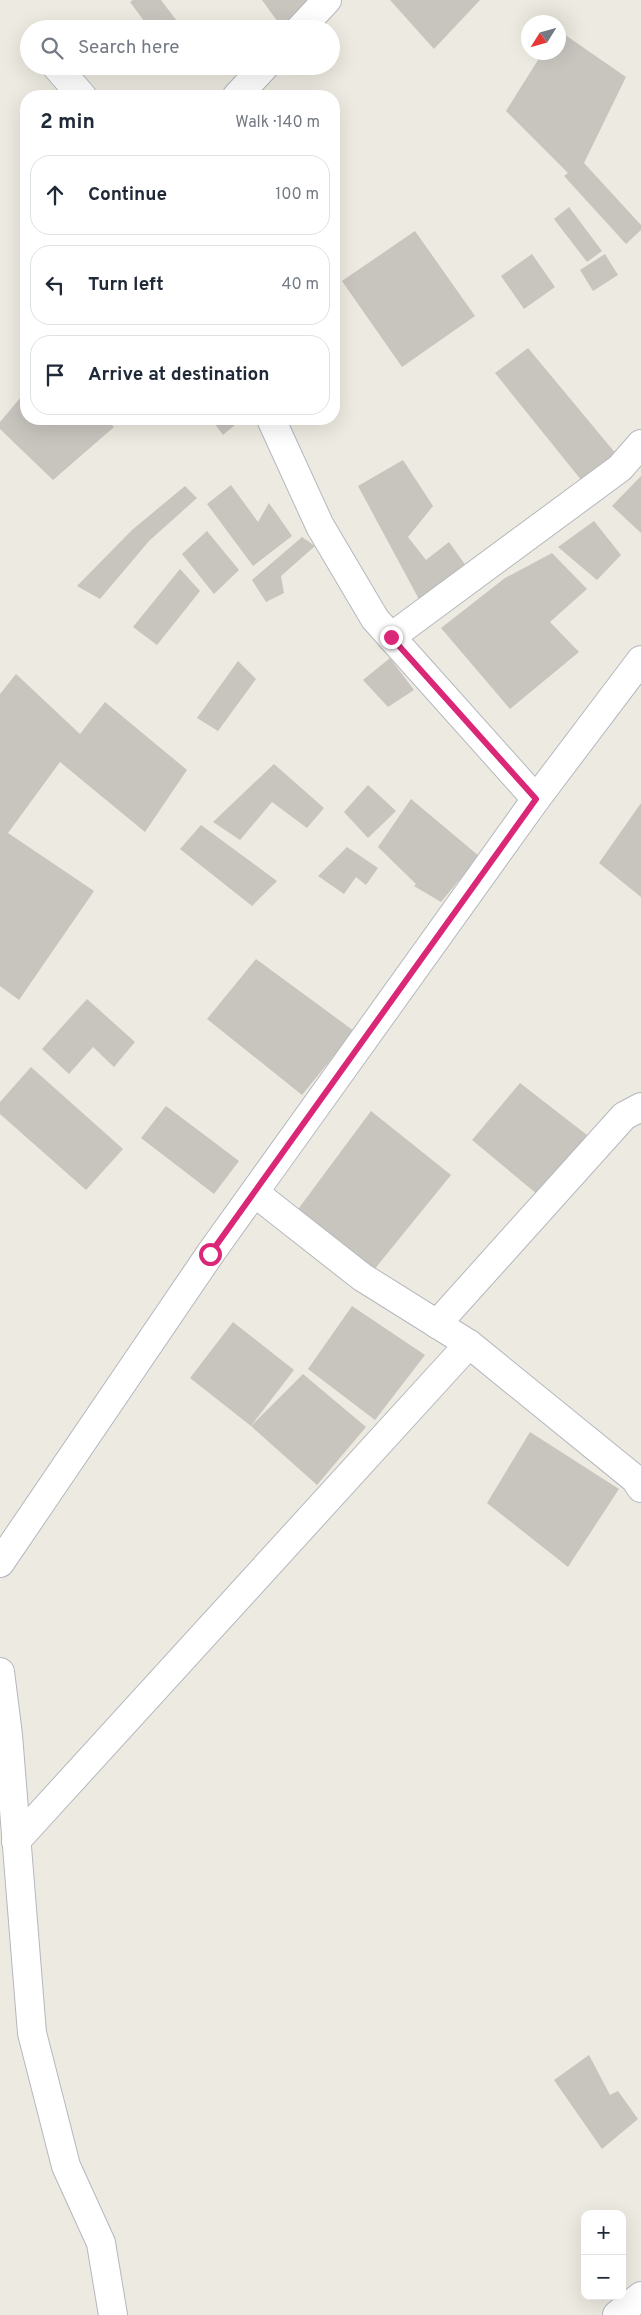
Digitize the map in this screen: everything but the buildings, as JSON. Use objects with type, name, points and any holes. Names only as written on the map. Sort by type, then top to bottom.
[{"type":"street","points":[[308,20],[327,0]]},
{"type":"street","points":[[64,75],[77,90]]},
{"type":"street","points":[[243,90],[257,75]]},
{"type":"street","points":[[274,425],[320,526],[375,619],[536,799]]},
{"type":"street","points":[[391,637],[620,468],[641,444]]},
{"type":"street","points":[[0,1563],[210,1254],[536,799],[641,660]]},
{"type":"street","points":[[437,1324],[624,1116],[641,1107]]},
{"type":"street","points":[[255,1193],[362,1277],[469,1344],[635,1480],[641,1488]]},
{"type":"street","points":[[16,1841],[469,1344]]},
{"type":"street","points":[[0,1672],[8,1735],[32,2033],[66,2166],[101,2242],[113,2315]]},
{"type":"street","points":[[617,2315],[641,2296]]},
{"type":"route","points":[[210,1254],[536,799],[391,637]]}]
